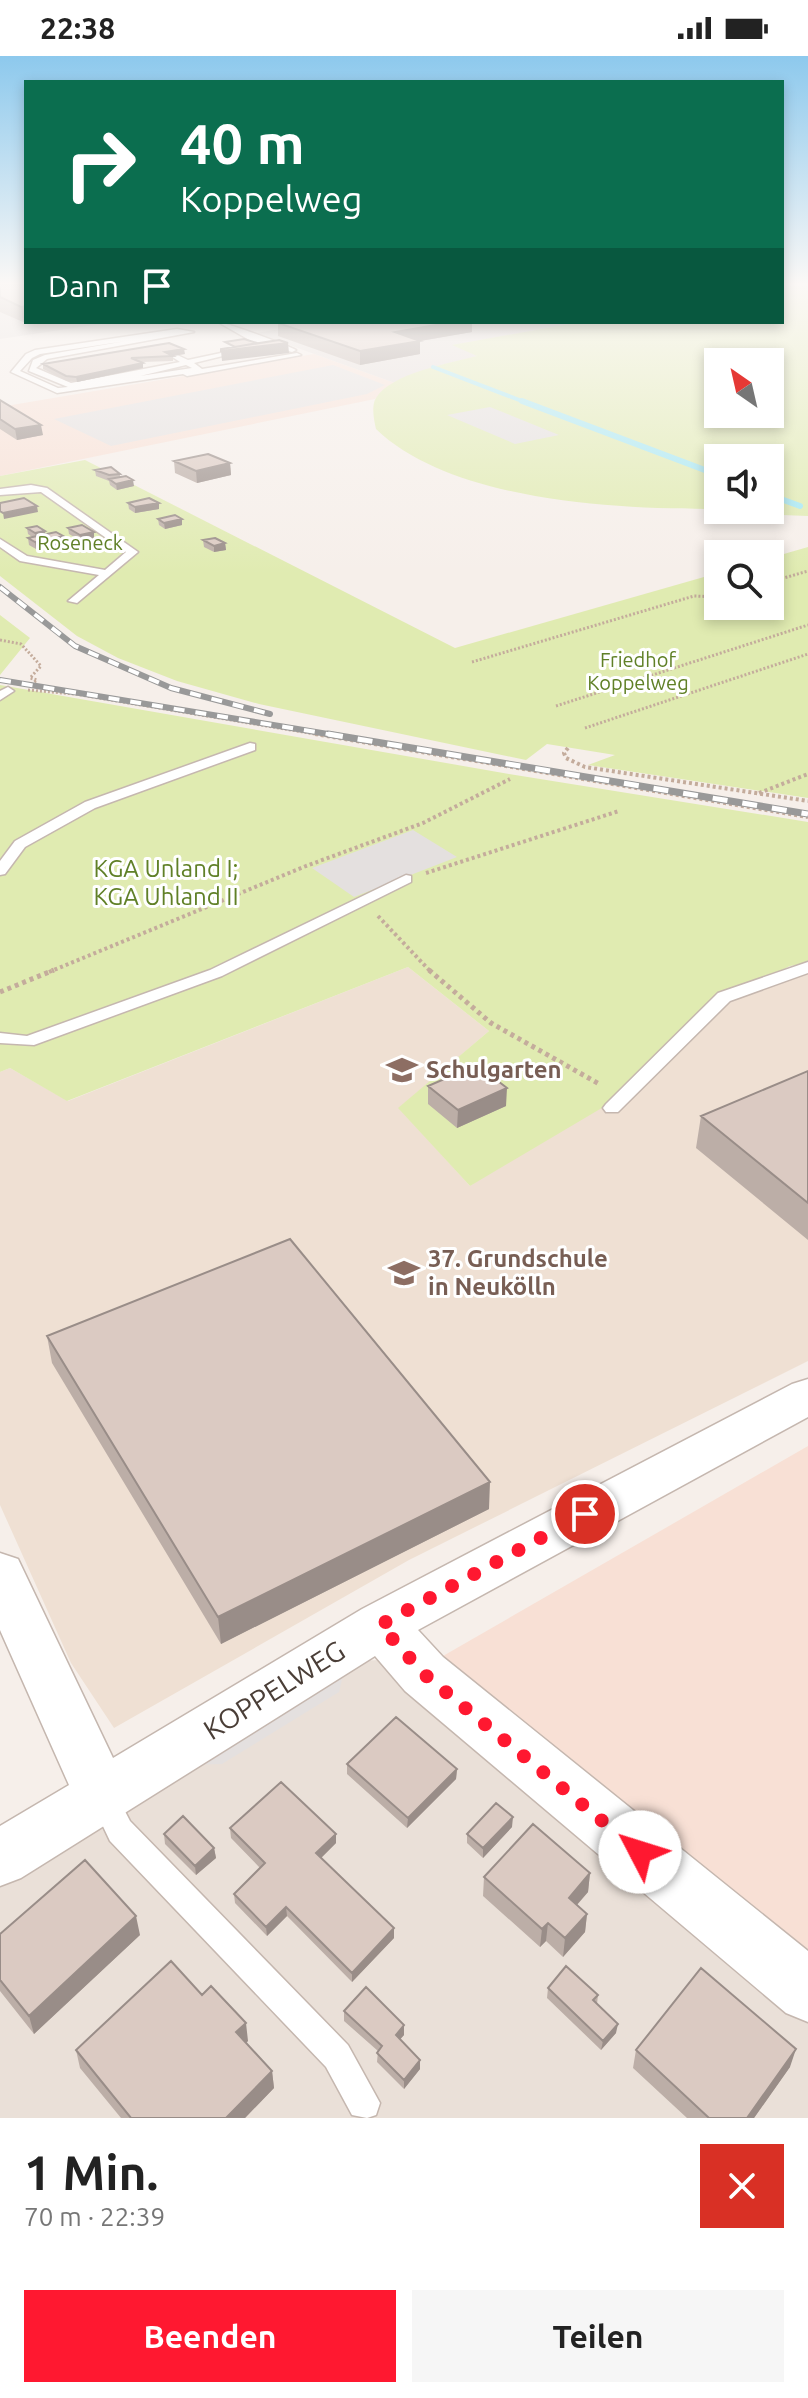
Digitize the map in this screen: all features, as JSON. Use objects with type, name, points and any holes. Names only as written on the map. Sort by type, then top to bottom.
[{"type":"street","name":"KOPPELWEG","points":[[0,1858],[380,1625],[808,1396]]},
{"type":"street","points":[[0,1574],[102,1796]]},
{"type":"street","points":[[380,1625],[424,1674],[808,1991]]},
{"type":"lane","points":[[35,381],[57,391],[127,381]]},
{"type":"lane","points":[[56,381],[71,385],[92,381]]},
{"type":"lane","points":[[0,492],[31,488],[44,490],[133,552],[73,601]]},
{"type":"lane","points":[[0,542],[24,559],[107,573]]},
{"type":"lane","points":[[0,871],[20,844],[90,805],[250,747]]},
{"type":"lane","points":[[0,1038],[28,1041],[216,973],[406,879]]},
{"type":"lane","points":[[618,1102],[724,997],[808,967]]},
{"type":"lane","points":[[102,1796],[120,1831],[337,2056],[364,2103]]},
{"type":"path","points":[[784,578],[808,571]]},
{"type":"path","points":[[472,662],[694,596],[704,596]]},
{"type":"path","points":[[556,706],[808,625]]},
{"type":"path","points":[[0,640],[21,644],[41,666],[30,678],[37,680],[23,690],[75,694],[808,817]]},
{"type":"path","points":[[585,728],[808,654]]},
{"type":"path","points":[[568,748],[564,753],[566,758],[585,767],[808,801]]},
{"type":"path","points":[[758,794],[808,774]]},
{"type":"path","points":[[0,992],[306,866],[423,823],[510,779]]},
{"type":"path","points":[[406,879],[619,811]]},
{"type":"path","points":[[366,901],[421,963],[491,1023],[618,1102]]},
{"type":"shaded area","points":[[153,381],[395,383],[375,399],[0,476],[0,407]]},
{"type":"shaded area","points":[[249,381],[375,381],[385,385],[367,394],[111,446],[54,419]]},
{"type":"shaded area","points":[[490,407],[559,435],[515,444],[447,415]]},
{"type":"shaded area","points":[[413,830],[457,857],[354,897],[312,868]]},
{"type":"shaded area","name":"37. Grundschule in Neukölln","points":[[408,967],[489,1031],[399,1108],[470,1186],[724,997],[808,967],[808,1361],[409,1560],[114,1728],[71,1663],[0,1505],[0,1072],[10,1068],[68,1101]]},
{"type":"shaded area","points":[[808,1446],[808,1965],[436,1660]]},
{"type":"shaded area","points":[[380,1660],[808,2012],[808,2118],[0,2118],[0,1879],[358,1661]]},
{"type":"shaded area","points":[[344,1671],[339,1692],[222,1764],[188,1765]]},
{"type":"green space","points":[[396,381],[704,381],[704,428],[784,428],[784,381],[808,381],[808,516],[784,515],[784,444],[704,444],[704,509],[585,503],[491,486],[447,472],[408,453],[376,429],[374,405],[384,389]]},
{"type":"green space","name":"Friedhof Koppelweg","points":[[85,460],[455,648],[704,577],[704,620],[784,620],[784,554],[808,547],[808,798],[588,765],[615,755],[547,744],[526,760],[259,704],[177,681],[118,658],[77,636],[0,576],[0,476]]},
{"type":"green space","name":"Roseneck","points":[[0,615],[30,638],[0,675]]},
{"type":"green space","name":"KGA Unland I; KGA Uhland II","points":[[0,685],[509,774],[808,822],[808,963],[790,966],[712,1004],[617,1099],[470,1186],[398,1108],[489,1031],[408,967],[67,1101],[10,1068],[0,1072]]},
{"type":"building","points":[[0,400],[41,425],[15,429],[0,419]]},
{"type":"building","points":[[208,454],[230,463],[196,471],[174,461]]},
{"type":"building","points":[[111,467],[120,474],[109,475],[95,470]]},
{"type":"building","points":[[126,476],[133,480],[116,484],[109,479]]},
{"type":"building","points":[[24,498],[37,506],[0,511],[0,503]]},
{"type":"building","points":[[149,498],[159,503],[135,507],[128,503]]},
{"type":"building","points":[[175,515],[182,519],[164,523],[158,519]]},
{"type":"building","points":[[82,525],[94,532],[80,535],[68,528]]},
{"type":"building","points":[[37,526],[45,531],[35,533],[27,528]]},
{"type":"building","points":[[56,532],[63,536],[59,537],[62,539],[35,542],[28,538]]},
{"type":"building","points":[[215,538],[225,543],[214,546],[203,540]]},
{"type":"building","points":[[477,1065],[507,1088],[458,1110],[428,1086]]},
{"type":"building","points":[[808,1071],[808,1203],[701,1116]]},
{"type":"building","points":[[290,1239],[490,1482],[218,1617],[47,1336]]},
{"type":"building","points":[[396,1717],[457,1769],[408,1818],[347,1764]]},
{"type":"building","points":[[281,1782],[336,1834],[316,1853],[394,1928],[352,1973],[286,1907],[266,1927],[234,1894],[265,1863],[230,1828]]},
{"type":"building","points":[[496,1803],[513,1817],[483,1848],[467,1834]]},
{"type":"building","points":[[183,1816],[214,1848],[195,1866],[164,1834]]},
{"type":"building","points":[[533,1824],[590,1873],[569,1898],[587,1914],[565,1938],[548,1923],[542,1929],[484,1877]]},
{"type":"building","points":[[85,1860],[136,1916],[29,2016],[0,1980],[0,1934]]},
{"type":"building","points":[[171,1961],[202,1995],[211,1986],[246,2023],[236,2032],[272,2071],[226,2118],[131,2118],[76,2050]]},
{"type":"building","points":[[566,1966],[598,1995],[593,2000],[618,2024],[603,2041],[548,1988]]},
{"type":"building","points":[[701,1968],[796,2049],[747,2118],[709,2118],[636,2050]]},
{"type":"building","points":[[366,1987],[404,2025],[396,2035],[420,2060],[404,2080],[377,2053],[382,2046],[344,2011]]},
{"type":"waterway","points":[[470,381],[527,403]]},
{"type":"waterway","points":[[522,401],[704,470]]},
{"type":"waterway","points":[[784,500],[800,506]]},
{"type":"railway","points":[[0,587],[75,646],[171,688],[270,714]]},
{"type":"railway","points":[[0,680],[340,736]]},
{"type":"railway","points":[[328,734],[340,736]]},
{"type":"railway","points":[[340,736],[808,814]]},
{"type":"place","name":"Schulgarten","points":[[402,1070]]},
{"type":"place","name":"37. Grundschule in Neukölln","points":[[404,1273]]},
{"type":"route","points":[[585,1514],[380,1625],[424,1674],[640,1852]]}]
